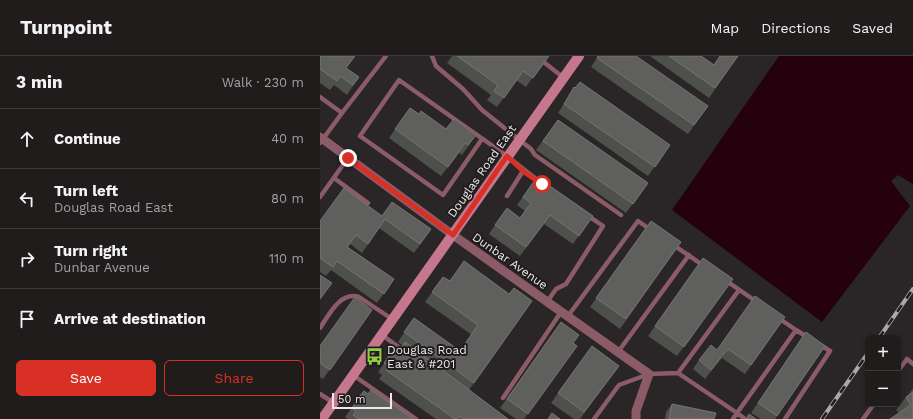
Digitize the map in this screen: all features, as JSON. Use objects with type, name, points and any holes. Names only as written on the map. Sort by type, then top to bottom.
[{"type":"street","name":"Douglas Road East","points":[[326,418],[334,403],[392,320],[579,56]]},
{"type":"street","name":"Dunbar Avenue","points":[[321,139],[649,374]]},
{"type":"street","points":[[636,419],[636,411],[649,374]]},
{"type":"lane","points":[[321,139],[386,56]]},
{"type":"lane","points":[[432,56],[436,66],[463,89],[482,110],[531,148],[535,155],[621,215]]},
{"type":"lane","points":[[536,56],[564,78]]},
{"type":"lane","points":[[482,139],[442,195],[360,136],[399,80],[507,156],[542,184]]},
{"type":"lane","points":[[320,97],[342,113]]},
{"type":"lane","points":[[320,197],[348,158]]},
{"type":"lane","points":[[507,196],[523,170]]},
{"type":"lane","points":[[334,178],[368,203]]},
{"type":"lane","points":[[547,302],[556,289],[566,284],[603,226],[582,211]]},
{"type":"lane","points":[[503,398],[564,314],[638,221],[657,234]]},
{"type":"lane","points":[[670,242],[709,269]]},
{"type":"lane","points":[[618,352],[689,255]]},
{"type":"lane","points":[[721,277],[764,308]]},
{"type":"lane","points":[[678,373],[739,290]]},
{"type":"lane","points":[[320,328],[336,305],[344,298],[353,295],[359,297],[392,320]]},
{"type":"lane","points":[[771,312],[796,330],[830,351],[785,419]]},
{"type":"lane","points":[[733,419],[796,330]]},
{"type":"lane","points":[[382,335],[410,355]]},
{"type":"lane","points":[[901,367],[907,359],[913,364]]},
{"type":"lane","points":[[594,419],[619,385],[649,374],[678,373],[745,419]]},
{"type":"lane","points":[[354,375],[416,419]]},
{"type":"lane","points":[[320,394],[334,403]]},
{"type":"lane","points":[[863,419],[872,407]]},
{"type":"shaded area","points":[[779,56],[913,56],[913,184],[898,175],[891,181],[910,206],[822,322],[672,210]]},
{"type":"building","points":[[320,56],[355,56],[346,68],[359,77],[353,85],[340,76],[337,81],[320,69]]},
{"type":"building","points":[[457,56],[549,56],[533,78],[523,71],[504,98],[494,91],[498,85]]},
{"type":"building","points":[[598,56],[636,56],[708,106],[694,125],[597,58]]},
{"type":"building","points":[[669,56],[701,56],[714,65],[720,56],[738,56],[715,88]]},
{"type":"building","points":[[580,82],[670,145],[655,167],[564,104],[574,87],[575,88]]},
{"type":"building","points":[[410,108],[419,114],[421,111],[446,129],[454,119],[476,135],[468,145],[465,143],[448,167],[395,129]]},
{"type":"building","points":[[558,120],[648,183],[633,204],[543,141]]},
{"type":"building","points":[[537,177],[593,216],[579,236],[550,215],[526,247],[495,225],[507,208],[520,218],[531,203],[523,197]]},
{"type":"building","points":[[344,188],[382,216],[392,202],[431,229],[420,244],[385,219],[368,244],[356,235],[347,247],[394,279],[384,294],[337,261],[333,267],[320,258],[320,221]]},
{"type":"building","points":[[651,221],[681,242],[626,319],[596,298]]},
{"type":"building","points":[[703,258],[733,279],[684,347],[655,326]]},
{"type":"building","points":[[464,261],[509,294],[514,288],[532,301],[474,383],[404,332],[414,318],[460,351],[478,325],[432,292],[443,277],[450,281]]},
{"type":"building","points":[[320,275],[332,283],[320,299]]},
{"type":"building","points":[[755,296],[785,317],[751,365],[728,349],[711,370],[699,360],[711,345],[717,350]]},
{"type":"building","points":[[355,297],[372,310],[330,370],[320,363],[320,346]]},
{"type":"building","points":[[561,322],[579,335],[573,343],[577,346],[528,414],[507,399]]},
{"type":"building","points":[[806,332],[825,346],[777,416],[758,403]]},
{"type":"building","points":[[405,342],[508,419],[463,419],[459,416],[455,419],[386,370],[389,366],[384,363],[396,346],[400,349]]},
{"type":"building","points":[[592,346],[619,366],[584,412],[558,393]]},
{"type":"building","points":[[371,390],[413,419],[359,419],[353,415],[356,411],[352,408],[359,397],[364,391],[368,394]]},
{"type":"building","points":[[913,392],[913,419],[890,419],[911,405],[906,397]]},
{"type":"building","points":[[672,404],[716,413],[714,419],[669,419]]},
{"type":"building","points":[[552,413],[560,419],[548,419]]},
{"type":"building","points":[[749,414],[756,419],[746,419]]},
{"type":"railway","points":[[881,335],[913,289]]},
{"type":"railway","points":[[822,419],[865,357]]},
{"type":"place","name":"Douglas Road East & #201","points":[[374,357]]},
{"type":"route","points":[[348,158],[453,235],[507,156],[524,172],[542,184]]}]
